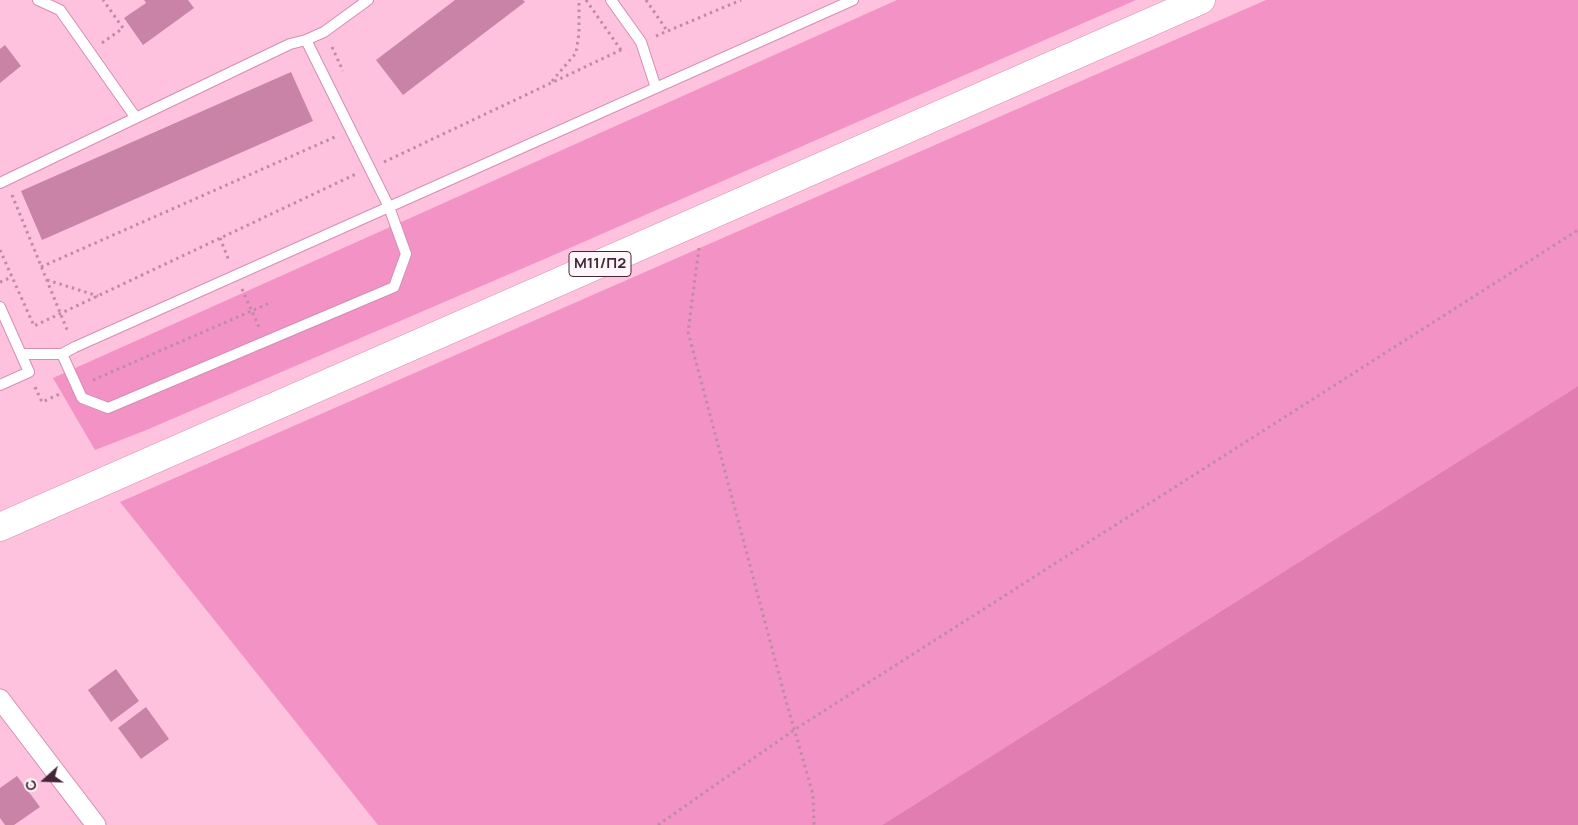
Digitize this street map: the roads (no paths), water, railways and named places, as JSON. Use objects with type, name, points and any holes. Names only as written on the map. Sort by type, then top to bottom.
[{"type":"highway","name":"М11/П2","points":[[0,527],[1201,0]]},
{"type":"street","points":[[0,699],[96,825]]},
{"type":"lane","points":[[38,0],[60,10],[136,118]]},
{"type":"lane","points":[[3,182],[290,44],[306,40],[324,32],[368,0]]},
{"type":"lane","points":[[611,0],[641,42],[656,88]]},
{"type":"lane","points":[[21,354],[62,354],[853,0]]},
{"type":"lane","points":[[62,354],[82,398],[108,408],[394,287],[406,254],[389,207],[306,40]]},
{"type":"lane","points":[[0,307],[29,372],[0,385]]}]
